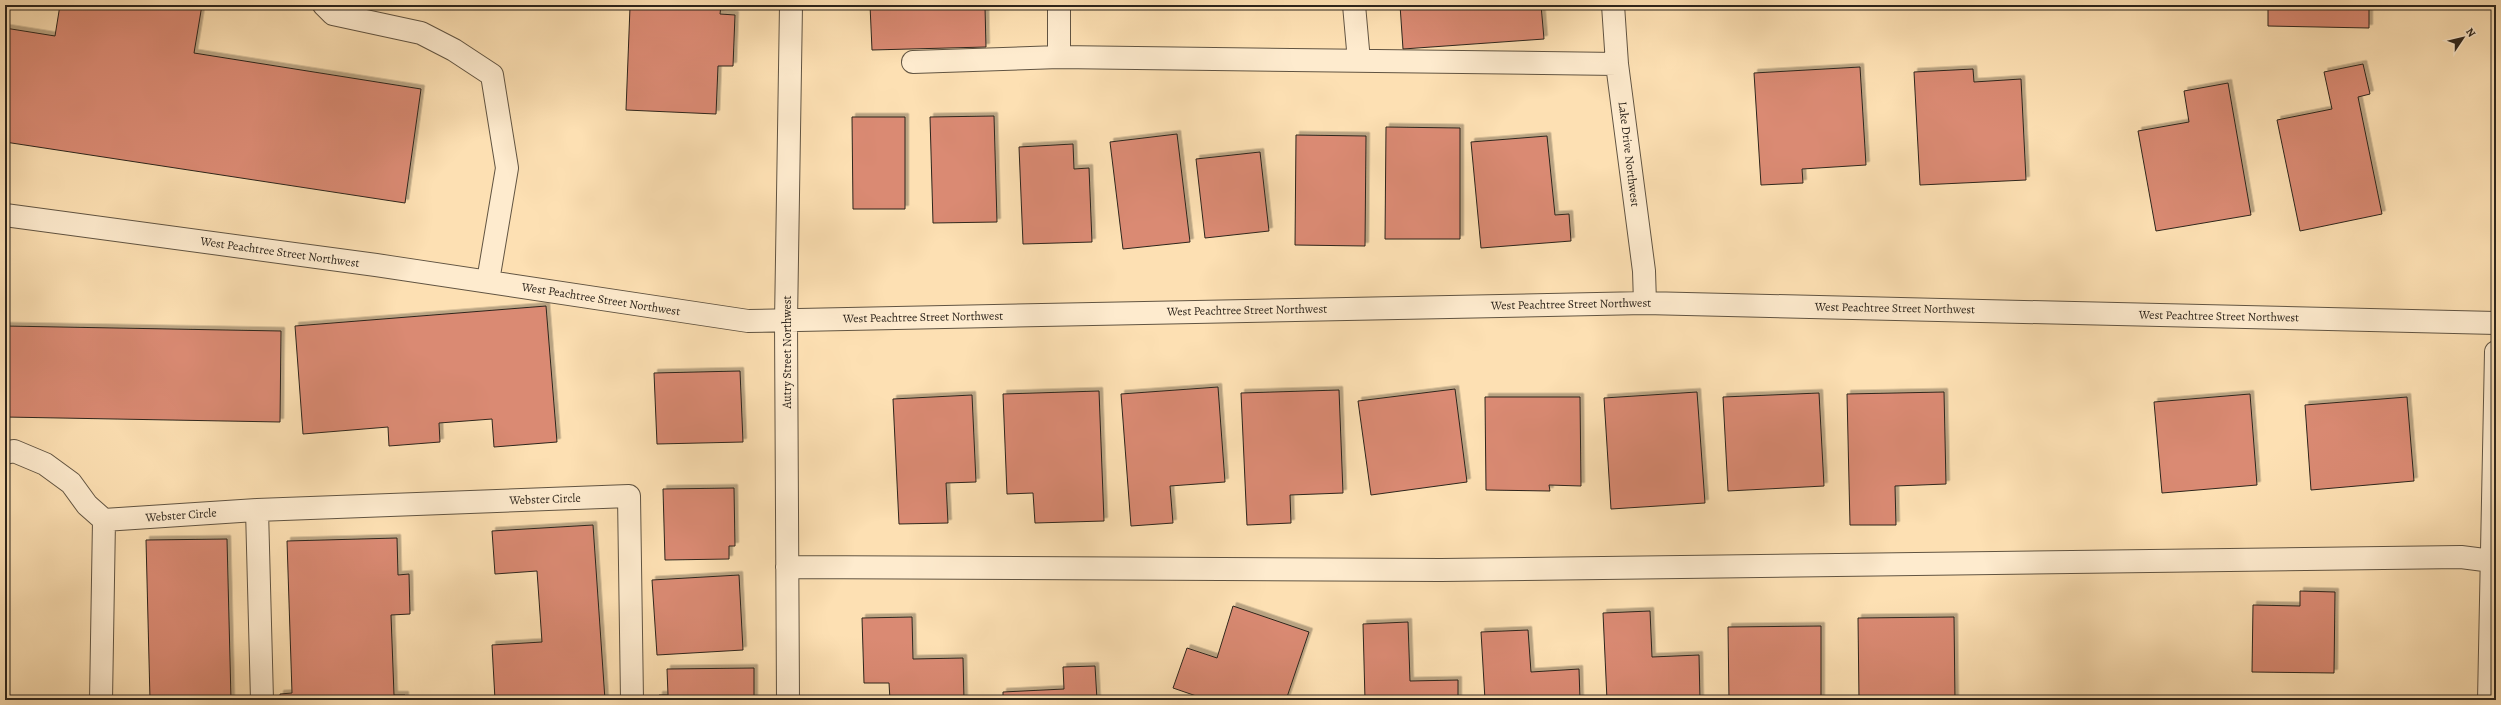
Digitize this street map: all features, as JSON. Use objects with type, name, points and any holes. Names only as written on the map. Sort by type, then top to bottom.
[{"type":"street","points":[[324,5],[333,14],[421,33],[454,50],[492,75],[507,168],[488,281]]},
{"type":"street","name":"Autry Street Northwest","points":[[788,700],[786,322],[791,5]]},
{"type":"street","points":[[1059,5],[1059,57]]},
{"type":"street","points":[[1354,5],[1359,61]]},
{"type":"street","name":"Lake Drive Northwest","points":[[1614,5],[1617,64],[1644,271],[1645,303]]},
{"type":"street","points":[[912,62],[1059,57],[1617,64]]},
{"type":"street","name":"West Peachtree Street Northwest","points":[[5,215],[488,281],[748,321],[786,322],[826,319],[1645,303],[2496,323]]},
{"type":"street","points":[[2489,700],[2496,352]]},
{"type":"street","points":[[5,453],[14,451],[45,464],[71,483],[86,505],[104,520],[101,700]]},
{"type":"street","name":"Webster Circle","points":[[104,520],[258,510],[628,496],[632,700]]},
{"type":"street","points":[[258,510],[262,700]]},
{"type":"street","points":[[787,567],[1441,570],[2461,557],[2492,561]]},
{"type":"building","points":[[60,5],[202,5],[194,53],[421,89],[405,203],[5,142],[5,28],[55,36]]},
{"type":"building","points":[[601,5],[721,5],[720,14],[735,15],[733,66],[718,66],[716,114],[626,110],[630,7]]},
{"type":"building","points":[[870,5],[1004,6],[985,7],[986,47],[872,50]]},
{"type":"building","points":[[1400,5],[1541,5],[1544,39],[1403,49]]},
{"type":"building","points":[[2268,5],[2369,5],[2369,28],[2268,26]]},
{"type":"building","points":[[2363,64],[2370,94],[2358,97],[2382,214],[2300,231],[2277,120],[2332,109],[2324,72]]},
{"type":"building","points":[[1860,67],[1866,165],[1802,169],[1803,183],[1761,185],[1754,73]]},
{"type":"building","points":[[1973,69],[1974,82],[2021,79],[2026,180],[1920,185],[1914,72]]},
{"type":"building","points":[[2228,83],[2251,215],[2156,231],[2138,131],[2189,122],[2184,91]]},
{"type":"building","points":[[994,116],[997,222],[933,223],[930,117]]},
{"type":"building","points":[[852,117],[905,117],[905,209],[853,209]]},
{"type":"building","points":[[1386,127],[1460,128],[1460,239],[1385,239]]},
{"type":"building","points":[[1177,134],[1190,242],[1123,249],[1110,142]]},
{"type":"building","points":[[1296,135],[1366,136],[1365,246],[1295,245]]},
{"type":"building","points":[[1547,136],[1555,215],[1569,214],[1571,241],[1481,248],[1471,142]]},
{"type":"building","points":[[1073,144],[1074,169],[1089,168],[1092,242],[1023,244],[1019,147]]},
{"type":"building","points":[[1260,152],[1269,231],[1205,238],[1196,159]]},
{"type":"building","points":[[546,306],[557,442],[494,447],[492,419],[439,423],[440,442],[389,446],[388,427],[303,434],[295,326]]},
{"type":"building","points":[[5,326],[281,331],[280,422],[5,417]]},
{"type":"building","points":[[740,371],[743,442],[657,444],[654,373]]},
{"type":"building","points":[[1218,387],[1225,482],[1170,486],[1173,523],[1131,526],[1121,394]]},
{"type":"building","points":[[1455,389],[1467,482],[1371,495],[1358,401]]},
{"type":"building","points":[[1339,390],[1343,493],[1290,495],[1291,523],[1247,525],[1241,393]]},
{"type":"building","points":[[1099,391],[1104,521],[1035,523],[1033,493],[1007,494],[1003,394]]},
{"type":"building","points":[[1697,392],[1705,503],[1611,509],[1604,398]]},
{"type":"building","points":[[1944,392],[1946,484],[1895,486],[1896,525],[1850,525],[1847,394]]},
{"type":"building","points":[[1819,393],[1824,486],[1728,491],[1723,397]]},
{"type":"building","points":[[2250,394],[2257,485],[2162,493],[2154,402]]},
{"type":"building","points":[[972,395],[976,482],[946,483],[948,523],[899,524],[893,399]]},
{"type":"building","points":[[1485,397],[1580,397],[1581,486],[1549,485],[1550,491],[1486,490]]},
{"type":"building","points":[[2407,397],[2414,481],[2311,490],[2305,405]]},
{"type":"building","points":[[734,488],[735,546],[729,546],[729,559],[665,560],[663,489]]},
{"type":"building","points":[[593,525],[605,700],[495,700],[492,645],[542,642],[537,571],[495,574],[492,531]]},
{"type":"building","points":[[397,538],[398,575],[409,574],[410,614],[391,615],[394,695],[405,695],[405,700],[280,700],[280,694],[292,693],[287,541]]},
{"type":"building","points":[[227,539],[231,700],[150,700],[146,540]]},
{"type":"building","points":[[739,575],[743,650],[657,655],[652,580]]},
{"type":"building","points":[[2300,591],[2335,592],[2334,673],[2252,672],[2253,605],[2300,606]]},
{"type":"building","points":[[1233,606],[1309,632],[1286,700],[1208,700],[1173,688],[1187,648],[1217,658]]},
{"type":"building","points":[[1650,611],[1652,657],[1699,655],[1700,700],[1607,700],[1603,613]]},
{"type":"building","points":[[912,617],[913,659],[963,658],[964,700],[890,700],[889,683],[864,683],[862,618]]},
{"type":"building","points":[[1954,617],[1955,700],[1859,700],[1858,618]]},
{"type":"building","points":[[1408,622],[1410,681],[1458,680],[1458,700],[1365,700],[1363,624]]},
{"type":"building","points":[[1821,626],[1821,700],[1729,700],[1728,627]]},
{"type":"building","points":[[1528,630],[1531,672],[1579,669],[1580,700],[1485,700],[1481,632]]},
{"type":"building","points":[[1095,666],[1097,700],[1003,700],[1003,692],[1064,689],[1063,667]]},
{"type":"building","points":[[754,668],[754,700],[659,700],[659,695],[668,695],[667,669]]}]
